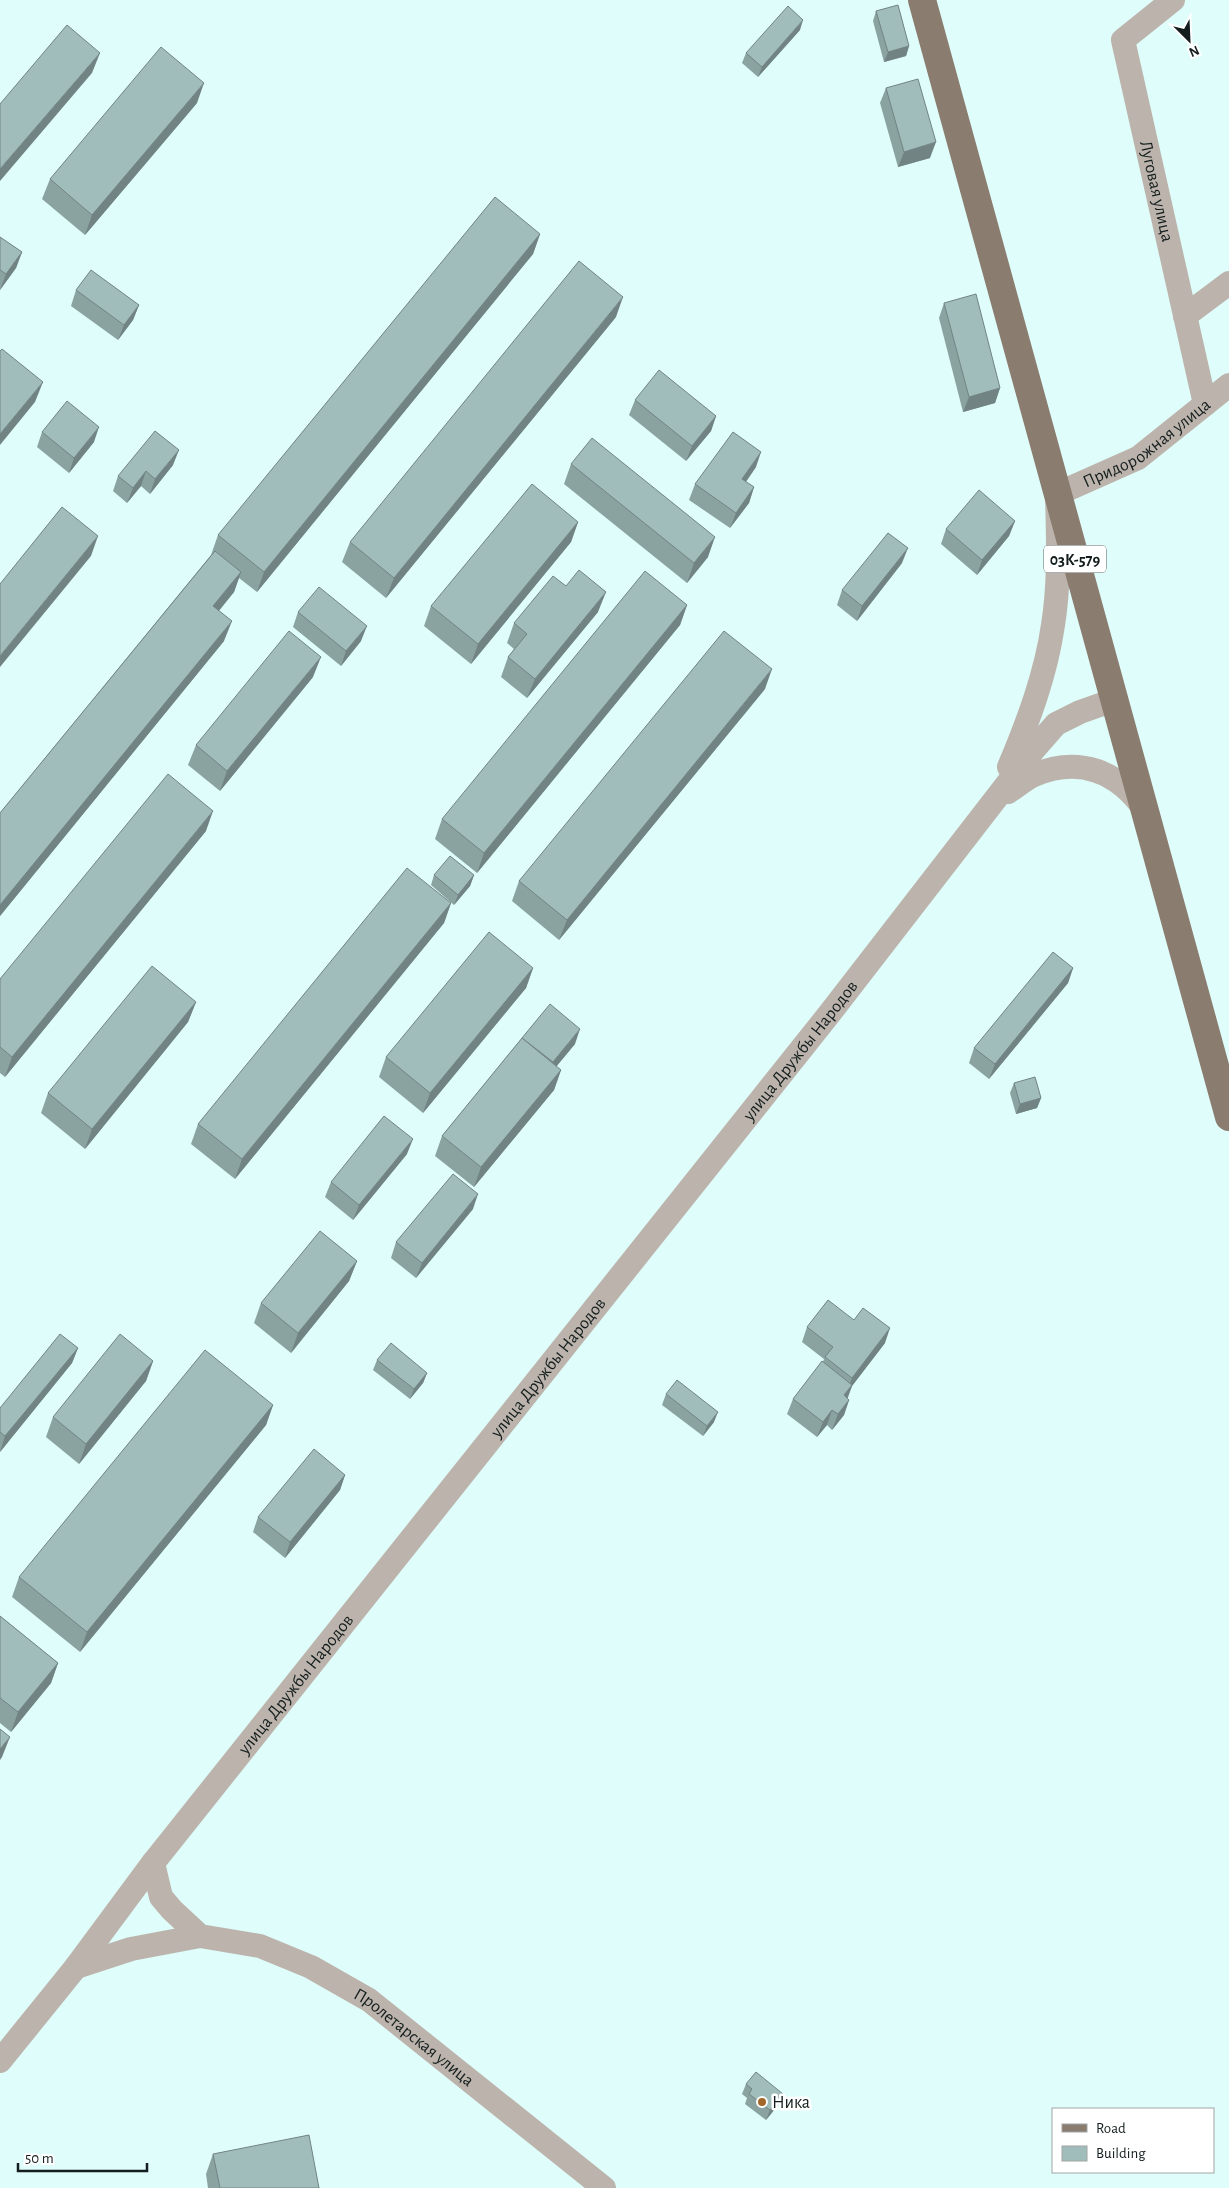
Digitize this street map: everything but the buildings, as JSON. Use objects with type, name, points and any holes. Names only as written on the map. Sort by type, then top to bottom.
[{"type":"main road","name":"03К-579","points":[[922,0],[1229,1117]]},
{"type":"street","name":"Луговая улица","points":[[1174,0],[1123,40],[1205,404]]},
{"type":"street","points":[[1185,316],[1229,283]]},
{"type":"street","name":"Придорожная улица","points":[[1058,494],[1138,458],[1229,385]]},
{"type":"street","points":[[994,801],[1022,736],[1043,674],[1054,624],[1058,558],[1058,494]]},
{"type":"street","name":"улица Дружбы Народов","points":[[0,2061],[76,1967],[153,1863],[811,1037],[1056,724],[1080,712],[1114,700]]},
{"type":"street","points":[[994,801],[1033,775],[1067,766],[1094,769],[1115,778],[1132,792],[1146,812]]},
{"type":"street","points":[[153,1863],[161,1897],[200,1936]]},
{"type":"street","name":"Пролетарская улица","points":[[76,1967],[131,1949],[200,1936],[260,1946],[312,1967],[369,2000],[604,2188]]},
{"type":"place","name":"Ника","points":[[762,2102]]}]
